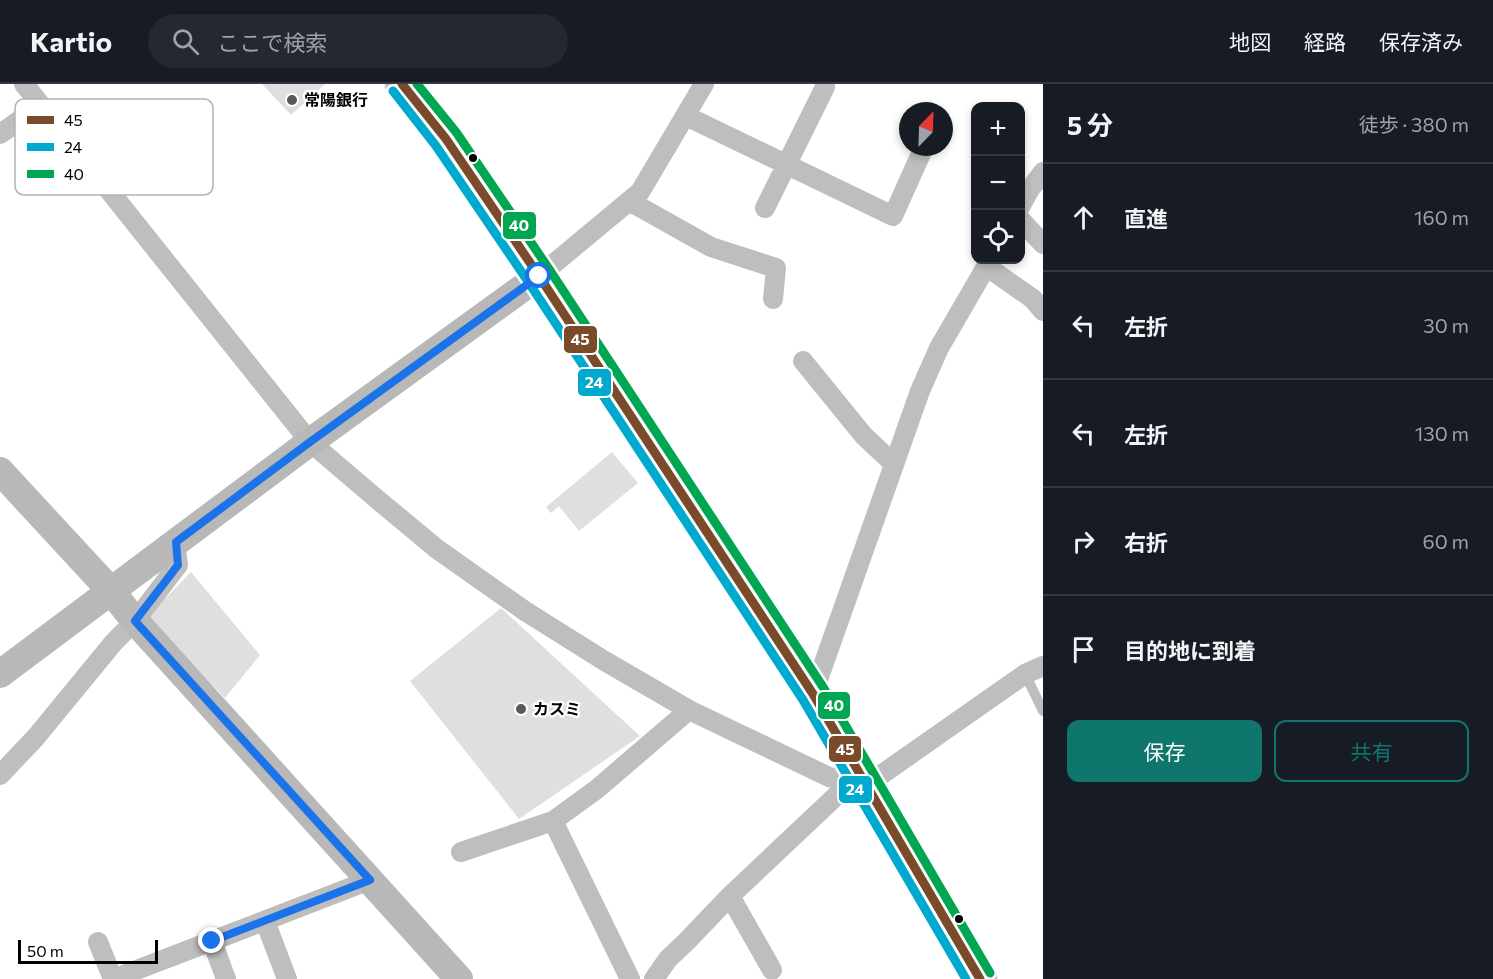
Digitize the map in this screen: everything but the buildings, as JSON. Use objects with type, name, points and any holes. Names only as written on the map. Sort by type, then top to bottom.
[{"type":"highway","points":[[402,84],[446,139],[539,276],[813,694],[980,979]]},
{"type":"street","points":[[24,84],[35,99]]},
{"type":"street","points":[[0,674],[310,442],[539,276],[640,192],[704,84]]},
{"type":"street","points":[[765,208],[825,87]]},
{"type":"street","points":[[686,116],[893,216],[920,156]]},
{"type":"street","points":[[0,134],[15,124]]},
{"type":"street","points":[[1025,198],[1043,172]]},
{"type":"street","points":[[112,195],[310,442],[436,549],[535,617],[689,710],[829,777],[865,781]]},
{"type":"street","points":[[629,201],[711,247],[776,268],[773,299]]},
{"type":"street","points":[[1025,224],[1043,244]]},
{"type":"street","points":[[813,694],[920,391],[939,348],[987,264]]},
{"type":"street","points":[[989,264],[1033,299],[1043,311]]},
{"type":"street","points":[[802,361],[864,436],[894,464]]},
{"type":"street","points":[[0,471],[111,591],[135,621],[459,979]]},
{"type":"street","points":[[0,775],[36,736],[114,642],[135,621],[178,565],[176,542]]},
{"type":"street","points":[[654,979],[668,959],[730,896],[836,796],[844,790],[878,777],[1034,670]]},
{"type":"street","points":[[461,852],[554,820],[597,789],[689,710]]},
{"type":"street","points":[[554,820],[630,979]]},
{"type":"street","points":[[98,942],[113,979],[370,880]]},
{"type":"street","points":[[730,896],[772,970]]},
{"type":"street","points":[[265,921],[287,979]]},
{"type":"street","points":[[212,941],[226,979]]},
{"type":"lane","points":[[1034,670],[1043,711]]},
{"type":"transit line","name":"45","points":[[402,84],[446,139],[539,276],[813,694],[980,979]]},
{"type":"transit line","name":"40","points":[[417,84],[456,132],[549,269],[823,687],[990,973]]},
{"type":"transit line","name":"24","points":[[393,91],[436,146],[529,283],[803,700],[966,979]]},
{"type":"place","name":"常陽銀行","points":[[292,100]]},
{"type":"place","name":"カスミ","points":[[521,709]]},
{"type":"route","points":[[212,941],[370,880],[135,621],[178,565],[176,542],[539,276]]}]
